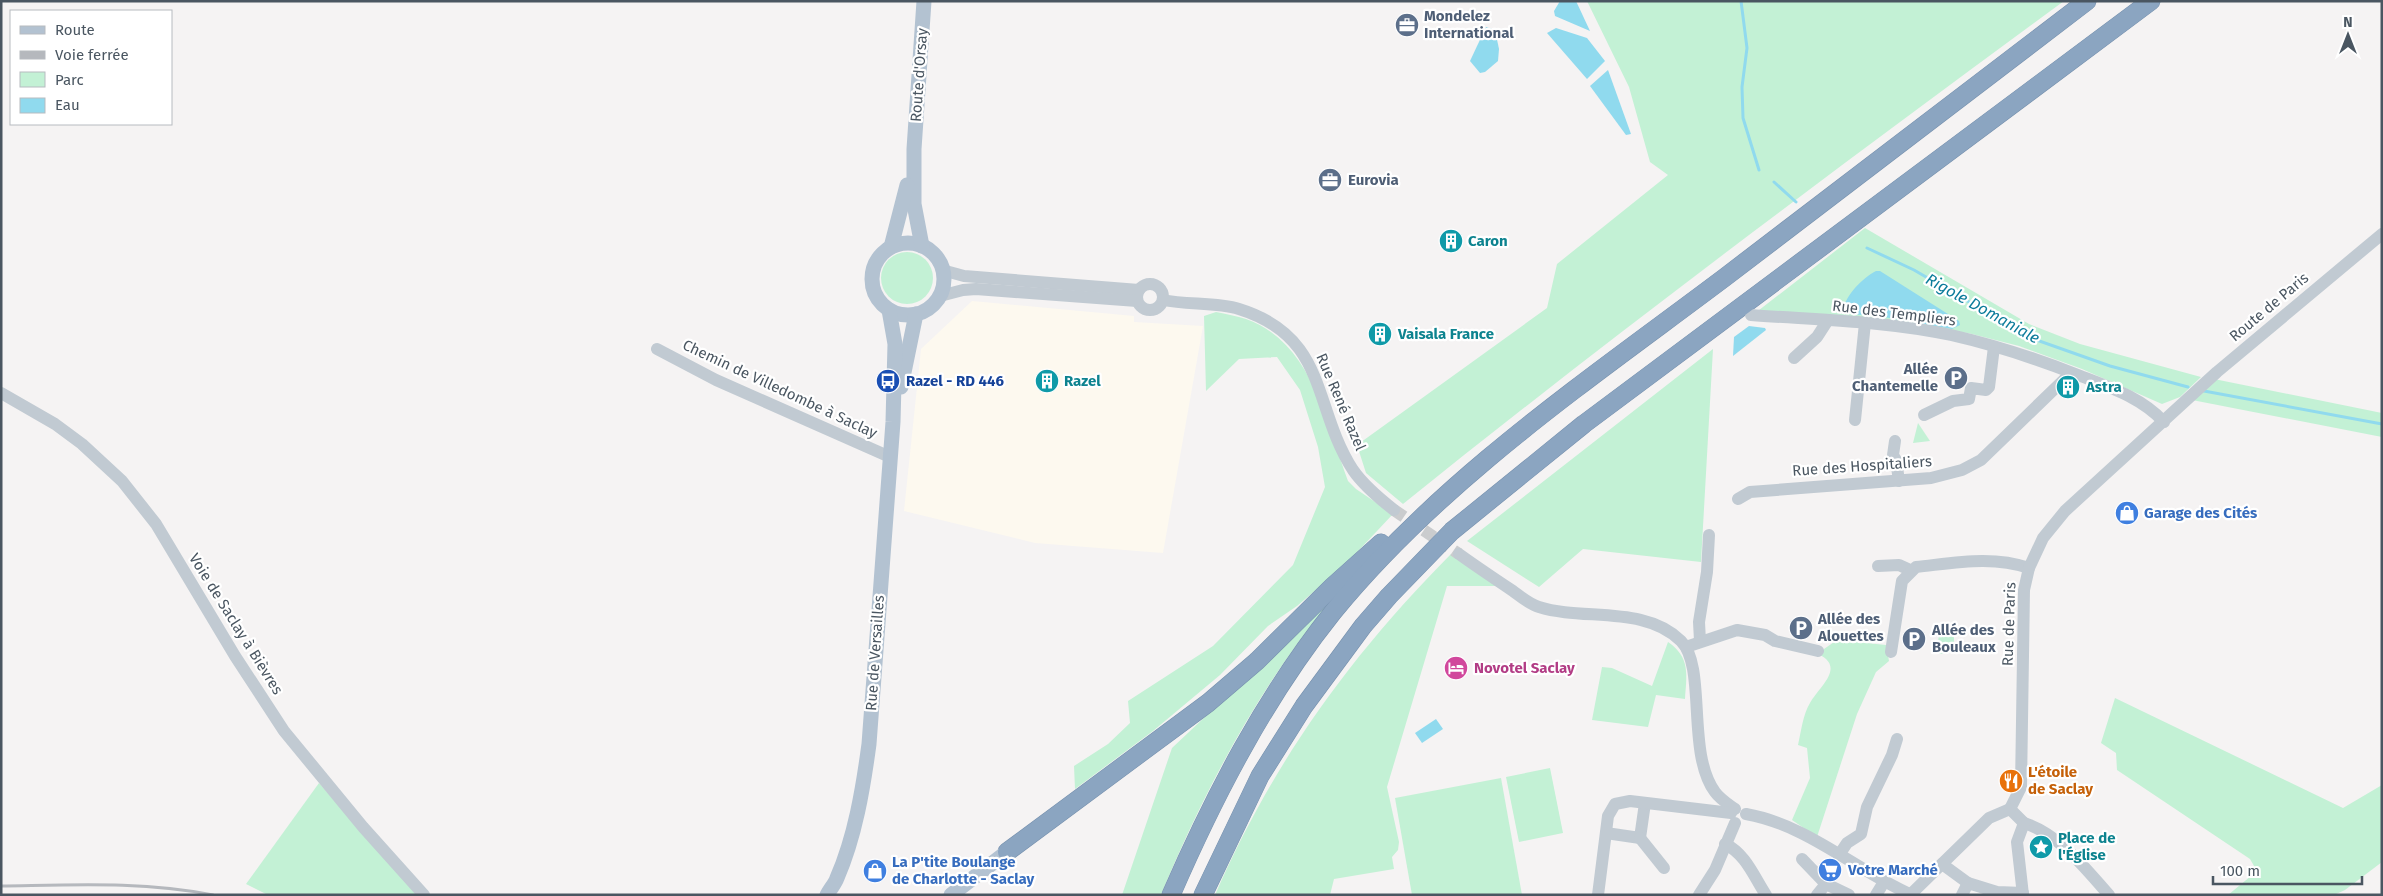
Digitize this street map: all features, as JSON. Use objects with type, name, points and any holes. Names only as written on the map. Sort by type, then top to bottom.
[{"type":"highway","points":[[1171,895],[1227,778],[1275,694],[1332,614],[1376,563],[1421,518],[1526,427],[1572,391],[2087,1]]},
{"type":"highway","points":[[1203,895],[1260,776],[1304,706],[1338,658],[1382,604],[1452,531],[1584,424],[2151,1]]},
{"type":"highway","points":[[1004,853],[1208,703],[1257,661],[1333,586],[1400,526],[1421,518]]},
{"type":"main road","name":"Route d'Orsay","points":[[922,246],[914,204],[914,149],[924,1]]},
{"type":"main road","name":"Route d'Orsay","points":[[891,247],[902,211],[914,149]]},
{"type":"main road","points":[[901,244],[922,246],[935,256],[942,270],[943,287],[940,296],[926,310],[916,314],[898,314],[889,310],[876,296],[872,278],[877,260],[891,247],[901,244]]},
{"type":"main road","name":"Rue de Versailles","points":[[827,895],[837,879],[858,807],[869,744],[893,422],[895,344],[889,310]]},
{"type":"main road","name":"Rue de Versailles","points":[[893,422],[916,314]]},
{"type":"main road","points":[[951,895],[1004,853]]},
{"type":"main road","name":"Rue de Versailles","points":[[837,879],[837,895]]},
{"type":"street","name":"Route de Paris","points":[[2180,407],[2218,372],[2382,234]]},
{"type":"street","name":"Rue René Razel","points":[[942,270],[964,276],[1138,295]]},
{"type":"street","name":"Rue René Razel","points":[[940,296],[976,289],[1138,295],[1148,284],[1156,285],[1162,292],[1163,300],[1158,308],[1151,311],[1144,309],[1138,295]]},
{"type":"street","name":"Rue René Razel","points":[[1163,300],[1237,308],[1262,318],[1284,332],[1300,349],[1310,366],[1352,469],[1359,479],[1394,510]]},
{"type":"street","name":"Rue des Templiers","points":[[1751,315],[1865,323],[1951,335],[2072,372],[2117,390],[2150,407],[2164,422]]},
{"type":"street","points":[[1794,358],[1817,337],[1828,320]]},
{"type":"street","points":[[1855,420],[1865,323]]},
{"type":"street","points":[[1924,415],[1953,401],[1969,399],[1971,388],[1986,390],[1994,347]]},
{"type":"street","name":"Chemin de Villedombe à Saclay","points":[[658,349],[716,380],[890,457]]},
{"type":"street","name":"Rue des Hospitaliers","points":[[1738,499],[1750,492],[1937,477],[1972,465],[1981,460],[2072,372]]},
{"type":"street","name":"Voie de Saclay à Bièvres","points":[[1,393],[55,424],[82,444],[122,481],[156,524],[235,656],[284,730],[363,828],[424,895]]},
{"type":"street","name":"Rue de Paris","points":[[2010,809],[2021,786],[2024,590],[2029,568],[2043,538],[2065,511],[2180,407]]},
{"type":"street","points":[[1896,442],[1893,455],[1896,460],[1899,481]]},
{"type":"street","points":[[1700,641],[1699,622],[1707,572],[1709,535]]},
{"type":"street","points":[[1459,554],[1535,606],[1637,620],[1670,634],[1686,647],[1692,668],[1698,737],[1706,775],[1718,796],[1737,815]]},
{"type":"street","points":[[1891,652],[1900,588],[1902,581],[1910,570],[1916,567],[1992,560],[2011,562],[2029,568]]},
{"type":"street","points":[[1878,566],[1899,566],[1910,570]]},
{"type":"street","points":[[1686,647],[1729,632],[1743,631],[1818,651]]},
{"type":"street","points":[[1839,855],[1848,843],[1861,834],[1867,807],[1892,755],[1897,739]]},
{"type":"street","points":[[1598,895],[1610,811],[1615,804],[1624,801],[1764,817],[1790,826],[1884,882],[1911,894],[1989,818],[2010,809],[2024,823],[2058,843],[2079,862],[2109,895]]},
{"type":"street","points":[[1640,838],[1645,803]]},
{"type":"street","points":[[1699,895],[1715,870],[1737,815]]},
{"type":"street","points":[[1942,864],[1965,889],[2023,894],[2017,842],[2024,823]]},
{"type":"street","points":[[1606,834],[1640,838],[1664,868]]},
{"type":"street","points":[[1725,844],[1735,849],[1743,857],[1766,895]]},
{"type":"street","points":[[1802,859],[1826,884],[1849,895]]},
{"type":"street","points":[[1876,895],[1884,882]]},
{"type":"street","points":[[1817,895],[1826,884]]},
{"type":"shaded area","points":[[972,301],[1134,316],[1134,322],[1203,326],[1163,553],[1035,543],[904,511],[921,349]]},
{"type":"green space","points":[[1587,1],[2064,1],[1731,249],[1566,375],[1403,504],[1366,473],[1357,445],[1547,308],[1557,264],[1668,175],[1650,162],[1629,87]]},
{"type":"green space","points":[[1865,228],[2029,324],[2080,344],[2201,377],[2180,397],[2162,404],[2082,369],[2019,346],[1968,333],[1754,314]]},
{"type":"green space","points":[[902,252],[912,252],[926,259],[933,273],[933,283],[926,297],[912,304],[902,304],[892,300],[885,293],[881,283],[881,273],[885,263],[892,256]]},
{"type":"green space","points":[[1216,312],[1246,319],[1268,330],[1287,346],[1302,365],[1314,387],[1348,481],[1356,489],[1393,514],[1345,565],[1297,606],[1268,626],[1220,675],[1153,731],[1075,789],[1074,766],[1108,744],[1130,723],[1128,701],[1213,646],[1293,565],[1325,487],[1318,447],[1300,390],[1277,357],[1239,359],[1206,391],[1204,316]]},
{"type":"green space","points":[[1713,349],[1701,562],[1583,549],[1539,587],[1467,541]]},
{"type":"green space","points":[[2214,379],[2382,413],[2382,437],[2192,400]]},
{"type":"green space","points":[[1918,423],[1930,441],[1913,443]]},
{"type":"green space","points":[[1451,554],[1501,586],[1447,586],[1387,787],[1399,842],[1398,850],[1392,857],[1394,869],[1334,879],[1330,895],[1215,895],[1262,800],[1317,713],[1380,632],[1414,592]]},
{"type":"green space","points":[[1330,599],[1330,602],[1279,669],[1256,705],[1195,817],[1161,895],[1122,895],[1172,748]]},
{"type":"green space","points":[[1939,633],[1948,633],[1954,637],[1954,650],[1949,653],[1937,654]]},
{"type":"green space","points":[[1837,640],[1886,645],[1889,661],[1876,672],[1857,714],[1817,837],[1792,820],[1810,778],[1807,748],[1798,745],[1808,707],[1830,672],[1827,660],[1820,655],[1824,649]]},
{"type":"green space","points":[[1668,642],[1684,660],[1686,674],[1685,699],[1656,695],[1648,727],[1592,720],[1602,667],[1612,668],[1652,686]]},
{"type":"green space","points":[[2115,698],[2343,808],[2382,785],[2382,862],[2345,890],[2334,895],[2228,895],[2257,871],[2250,859],[2117,770],[2116,753],[2101,743]]},
{"type":"green space","points":[[1550,768],[1563,833],[1519,842],[1506,777]]},
{"type":"green space","points":[[1501,778],[1522,895],[1412,895],[1395,798]]},
{"type":"green space","points":[[319,783],[419,895],[268,895],[246,884]]},
{"type":"water","points":[[1560,1],[1576,1],[1590,31],[1555,16],[1554,11]]},
{"type":"water","points":[[1486,27],[1495,30],[1499,49],[1498,61],[1485,72],[1480,73],[1470,61]]},
{"type":"water","points":[[1556,28],[1587,38],[1605,61],[1587,79],[1547,33]]},
{"type":"water","points":[[1608,70],[1631,134],[1626,135],[1590,86]]},
{"type":"water","points":[[1876,271],[1880,271],[1959,321],[1960,325],[1952,329],[1884,317],[1851,314],[1844,309],[1851,292]]},
{"type":"water","points":[[1749,326],[1765,328],[1766,330],[1733,356],[1734,337]]},
{"type":"water","points":[[1436,719],[1443,729],[1422,743],[1415,733]]},
{"type":"waterway","name":"Rigole Domaniale","points":[[1741,1],[1747,48],[1742,87],[1743,118],[1759,170]]},
{"type":"waterway","name":"Rigole Domaniale","points":[[1774,182],[1796,202]]},
{"type":"waterway","name":"Rigole Domaniale","points":[[1867,248],[1914,270],[2031,338],[2110,366],[2188,387]]},
{"type":"waterway","name":"Rigole Domaniale","points":[[2204,391],[2382,424]]},
{"type":"tunnel","points":[[1394,510],[1459,554]]},
{"type":"railway","points":[[1,886],[134,886],[213,895]]},
{"type":"place","name":"Mondelez International","points":[[1407,25]]},
{"type":"place","name":"Eurovia","points":[[1330,180]]},
{"type":"place","name":"Caron","points":[[1451,241]]},
{"type":"place","name":"Vaisala France","points":[[1380,334]]},
{"type":"place","name":"Allée Chantemelle","points":[[1956,378]]},
{"type":"place","name":"Razel - RD 446","points":[[888,381]]},
{"type":"place","name":"Razel","points":[[1047,381]]},
{"type":"place","name":"Astra","points":[[2068,387]]},
{"type":"place","name":"Garage des Cités","points":[[2127,513]]},
{"type":"place","name":"Allée des Alouettes","points":[[1801,628]]},
{"type":"place","name":"Allée des Bouleaux","points":[[1914,639]]},
{"type":"place","name":"Novotel Saclay","points":[[1456,668]]},
{"type":"place","name":"L'étoile de Saclay","points":[[2011,781]]},
{"type":"place","name":"Place de l'Église","points":[[2041,847]]},
{"type":"place","name":"Votre Marché","points":[[1830,870]]},
{"type":"place","name":"La P'tite Boulange de Charlotte - Saclay","points":[[875,871]]}]
